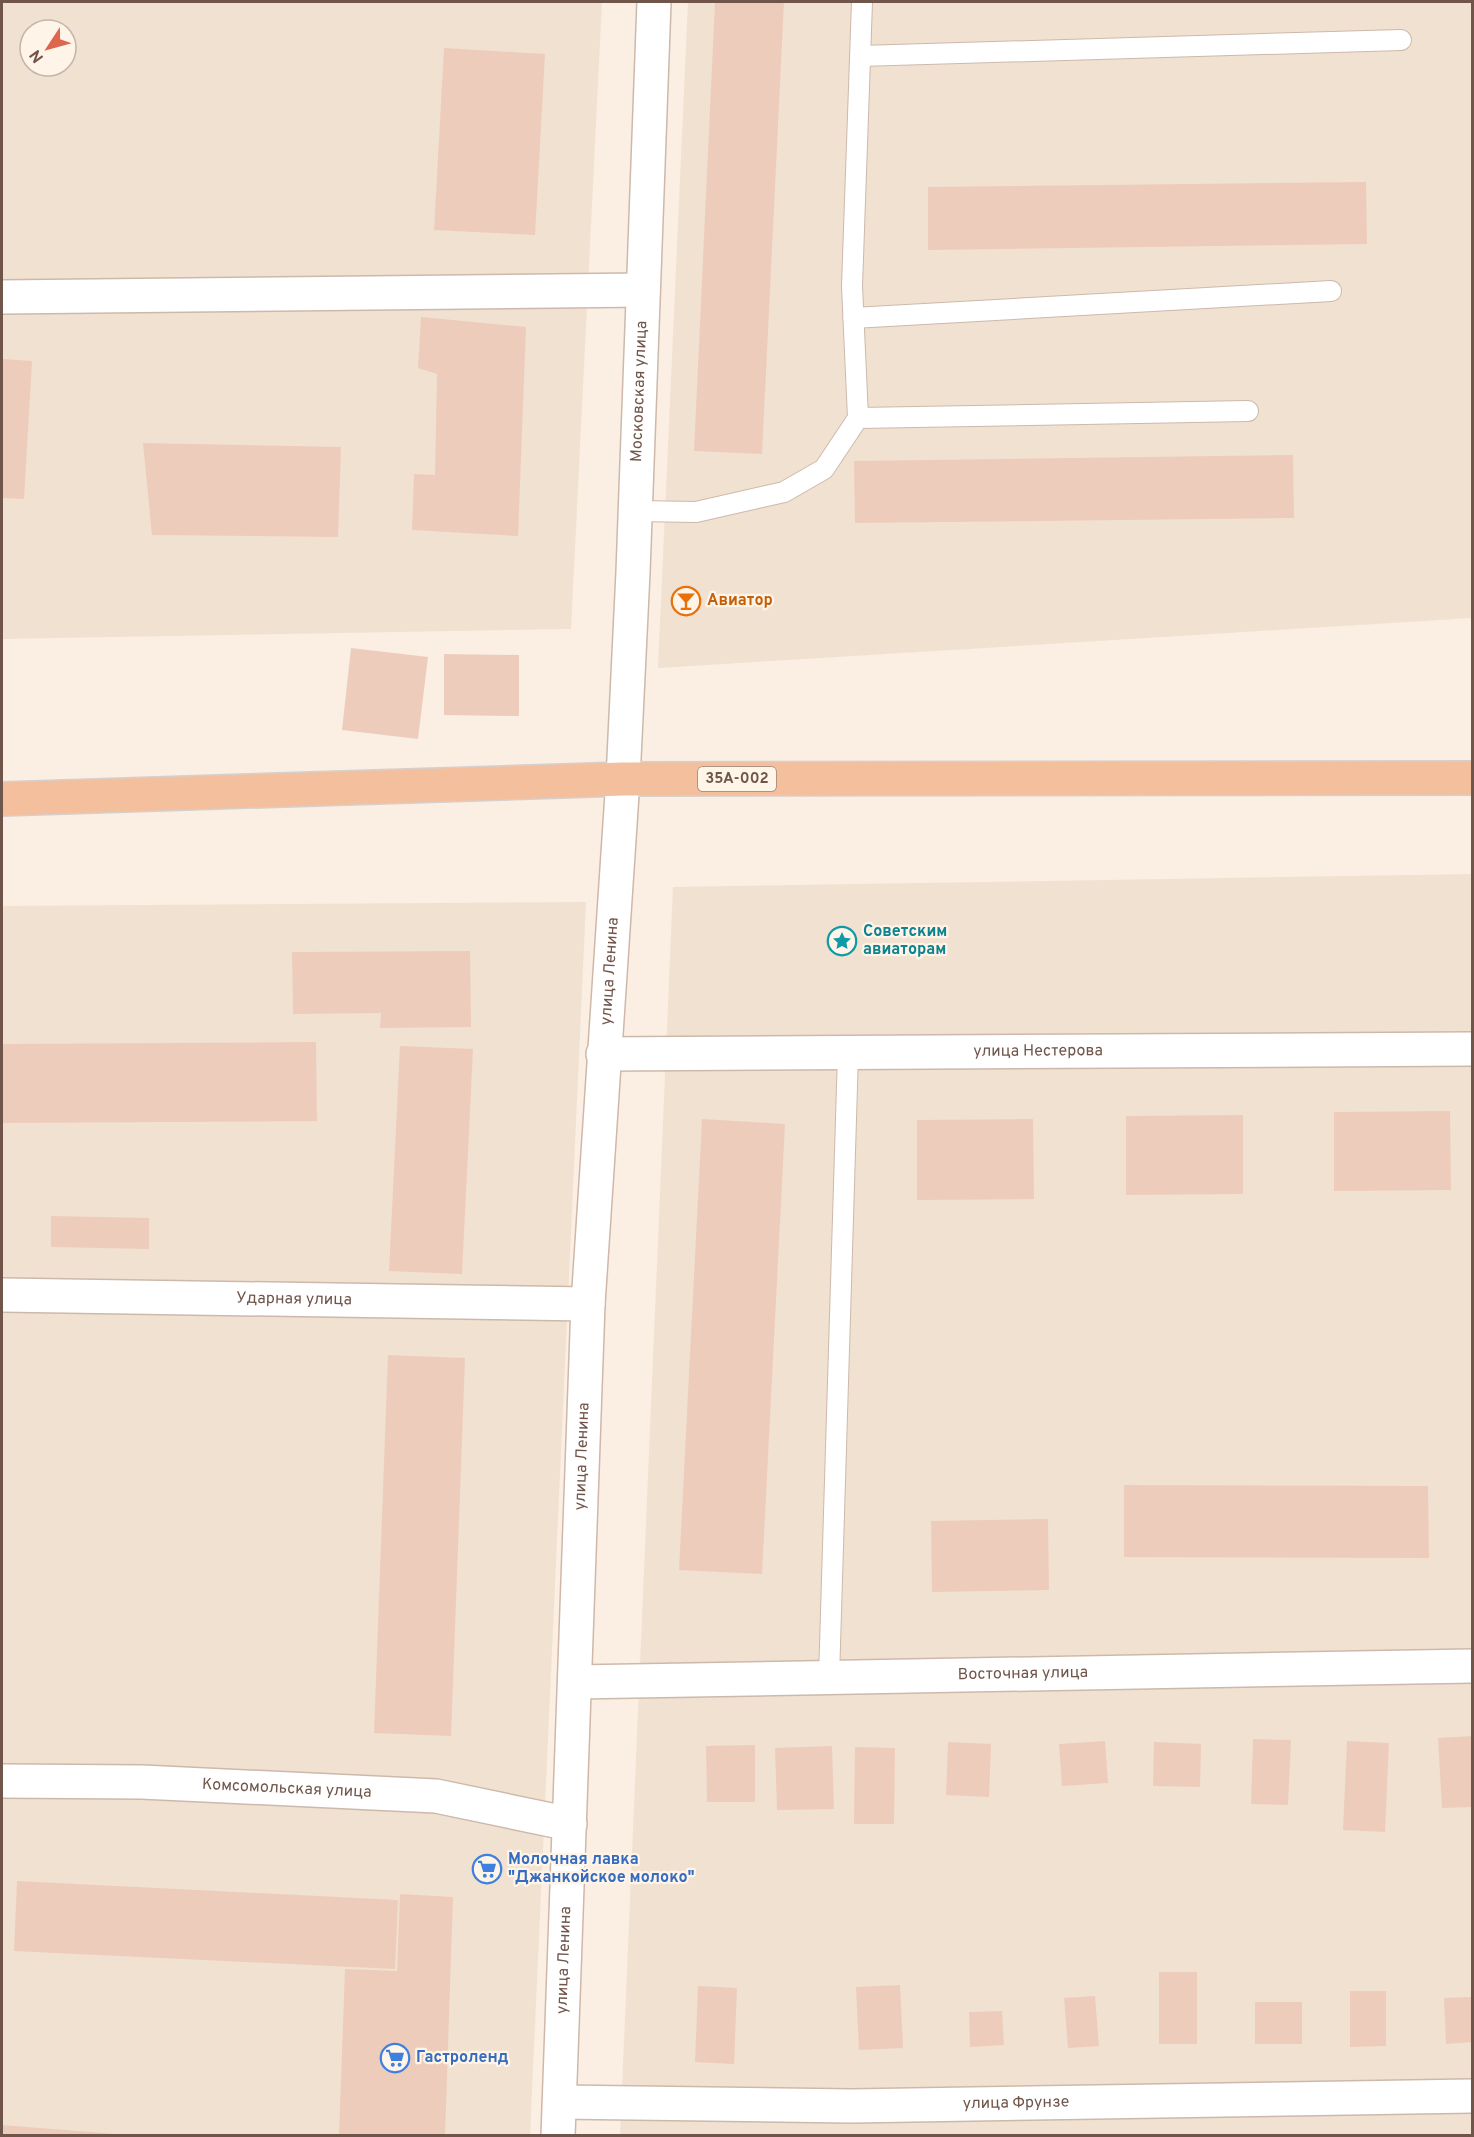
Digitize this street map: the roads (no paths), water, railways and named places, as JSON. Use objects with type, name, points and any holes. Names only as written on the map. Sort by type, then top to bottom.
[{"type":"highway","name":"35А-002","points":[[2,799],[623,779],[1473,778]]},
{"type":"street","name":"Московская улица","points":[[623,779],[636,511],[654,2]]},
{"type":"street","points":[[2,297],[643,290]]},
{"type":"street","name":"улица Ленина","points":[[558,2136],[588,1304],[623,779]]},
{"type":"street","name":"улица Нестерова","points":[[603,1054],[1473,1049]]},
{"type":"street","name":"Ударная улица","points":[[2,1295],[588,1304]]},
{"type":"street","name":"Восточная улица","points":[[575,1682],[1473,1666]]},
{"type":"street","name":"Комсомольская улица","points":[[2,1781],[142,1782],[436,1796],[570,1824]]},
{"type":"street","name":"улица Фрунзе","points":[[560,2102],[850,2106],[1473,2096]]},
{"type":"lane","points":[[636,511],[696,512],[784,492],[824,469],[858,418],[852,286],[862,2]]},
{"type":"lane","points":[[860,56],[1401,40]]},
{"type":"lane","points":[[853,318],[1331,291]]},
{"type":"lane","points":[[858,418],[1248,411]]},
{"type":"lane","points":[[829,1678],[848,1053]]},
{"type":"place","name":"Авиатор","points":[[686,601]]},
{"type":"place","name":"Советским авиаторам","points":[[842,941]]},
{"type":"place","name":"Молочная лавка \"Джанкойское молоко\"","points":[[487,1869]]},
{"type":"place","name":"Гастроленд","points":[[395,2058]]}]
